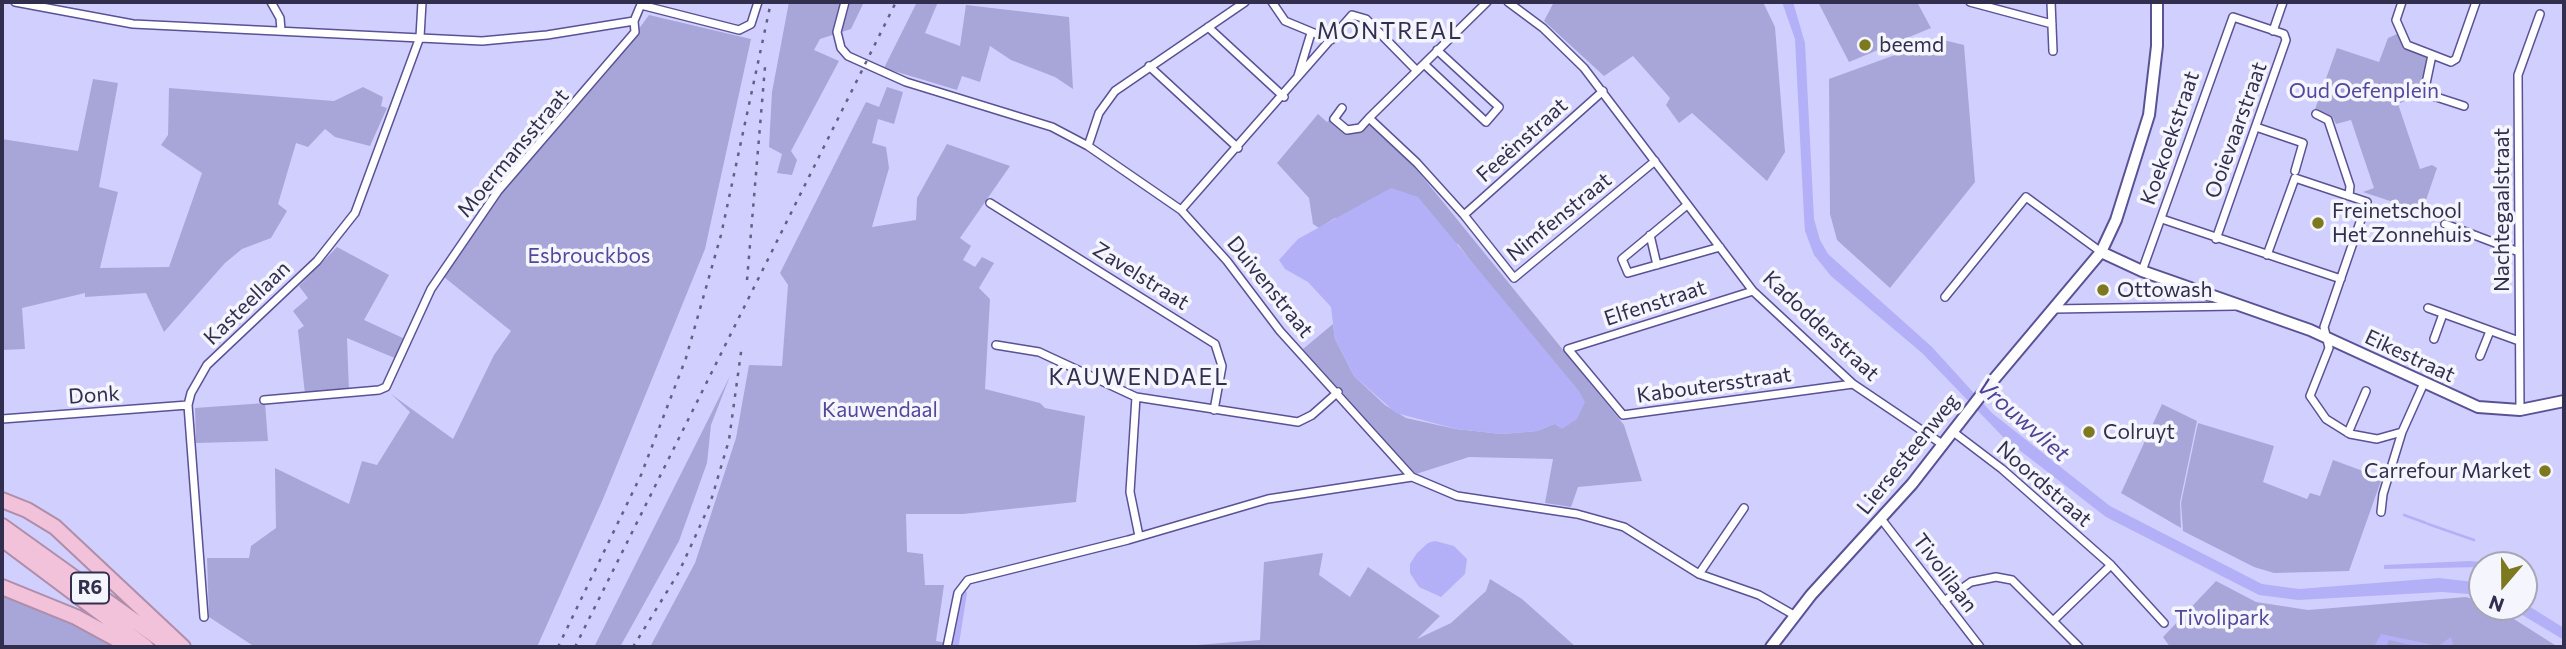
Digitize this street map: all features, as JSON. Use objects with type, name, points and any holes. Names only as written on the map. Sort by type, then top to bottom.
[{"type":"highway","points":[[2,500],[27,510],[55,527],[183,647]]},
{"type":"highway","name":"R6","points":[[4,532],[146,647]]},
{"type":"highway","name":"R6","points":[[4,532],[171,647]]},
{"type":"highway","points":[[2,587],[76,617],[131,647]]},
{"type":"main road","name":"Liersesteenweg","points":[[1771,647],[1794,615],[1882,520],[1966,413],[2101,252],[2116,220],[2149,115],[2159,3]]},
{"type":"main road","name":"Eikestraat","points":[[2101,252],[2142,271],[2326,337],[2478,407],[2520,410],[2564,401]]},
{"type":"street","points":[[15,2],[132,24],[482,41],[547,35],[634,21]]},
{"type":"street","points":[[271,2],[281,18],[281,30]]},
{"type":"street","name":"Kasteellaan","points":[[204,617],[188,405],[191,393],[207,365],[317,261],[355,212],[420,37],[422,2]]},
{"type":"street","points":[[642,4],[739,30],[751,24],[758,2]]},
{"type":"street","name":"Duivenstraat","points":[[845,2],[837,32],[841,48],[848,56],[906,82],[1052,127],[1088,146],[1181,210],[1227,261],[1280,331],[1338,392],[1412,477],[1457,496],[1577,514],[1623,527],[1699,574],[1759,595],[1794,615]]},
{"type":"street","points":[[1088,146],[1099,113],[1115,91],[1245,2]]},
{"type":"street","points":[[1272,2],[1285,21],[1331,40]]},
{"type":"street","points":[[1342,108],[1332,122],[1353,131],[1487,2]]},
{"type":"street","name":"Kadodderstraat","points":[[1508,2],[1543,28],[1584,68],[1754,291],[1853,384],[1942,444]]},
{"type":"street","points":[[1970,2],[2052,24]]},
{"type":"street","points":[[2051,2],[2053,51]]},
{"type":"street","points":[[2273,31],[2283,2]]},
{"type":"street","points":[[2402,2],[2396,20],[2407,45],[2451,62],[2456,59],[2476,2]]},
{"type":"street","name":"Moermansstraat","points":[[264,400],[384,388],[438,278],[498,191],[600,77],[635,32],[634,21],[642,4]]},
{"type":"street","name":"Nachtegaalstraat","points":[[2520,410],[2518,75],[2540,14]]},
{"type":"street","points":[[1181,210],[1284,97],[1348,18],[1361,15],[1417,71]]},
{"type":"street","name":"Koekoekstraat","points":[[2142,271],[2233,17],[2273,31]]},
{"type":"street","points":[[1208,27],[1284,97]]},
{"type":"street","name":"Ooievaarstraat","points":[[2216,239],[2286,40],[2284,34],[2273,31]]},
{"type":"street","points":[[1297,80],[1311,33]]},
{"type":"street","points":[[1424,64],[1486,122],[1493,115],[1499,107],[1437,50]]},
{"type":"street","points":[[2432,55],[2424,93],[2464,106]]},
{"type":"street","points":[[1149,66],[1238,148]]},
{"type":"street","name":"Feeënstraat","points":[[1464,215],[1603,92]]},
{"type":"street","points":[[2316,114],[2328,120],[2350,186],[2348,196]]},
{"type":"street","points":[[1369,118],[1417,163],[1464,215]]},
{"type":"street","points":[[2256,127],[2303,143],[2267,255]]},
{"type":"street","name":"Nimfenstraat","points":[[1464,215],[1514,278],[1655,161]]},
{"type":"street","points":[[2295,174],[2367,202],[2324,327],[2329,348],[2310,396],[2326,419],[2348,433],[2377,439],[2402,432]]},
{"type":"street","points":[[1945,297],[2026,197],[2101,252]]},
{"type":"street","name":"Zavelstraat","points":[[990,203],[1215,344],[1222,366],[1214,410]]},
{"type":"street","points":[[1687,205],[1622,259],[1628,273],[1720,247]]},
{"type":"street","points":[[2162,219],[2342,279]]},
{"type":"street","points":[[2445,224],[2519,252]]},
{"type":"street","points":[[1650,235],[1657,265]]},
{"type":"street","name":"Elfenstraat","points":[[1567,349],[1754,291]]},
{"type":"street","name":"Eikestraat","points":[[2054,309],[2245,306]]},
{"type":"street","points":[[2428,309],[2519,341]]},
{"type":"street","points":[[2434,340],[2443,314]]},
{"type":"street","points":[[2480,356],[2490,331]]},
{"type":"street","points":[[996,345],[1038,352],[1136,397],[1298,422],[1312,415],[1338,392]]},
{"type":"street","name":"Kaboutersstraat","points":[[1567,349],[1623,415],[1853,384]]},
{"type":"street","points":[[2381,512],[2383,494],[2402,432],[2424,383]]},
{"type":"street","points":[[2348,433],[2366,391]]},
{"type":"street","points":[[1136,397],[1130,492],[1139,536]]},
{"type":"street","name":"Donk","points":[[2,419],[188,405]]},
{"type":"street","name":"Noordstraat","points":[[1952,431],[2002,469],[2111,565],[2164,623]]},
{"type":"street","points":[[947,647],[960,587],[968,580],[1268,499],[1412,477]]},
{"type":"street","points":[[1699,574],[1744,508]]},
{"type":"street","name":"Tivolilaan","points":[[1882,520],[1980,647]]},
{"type":"street","points":[[2054,620],[2111,565]]},
{"type":"street","points":[[1944,601],[1970,582],[2006,578],[2019,584],[2079,647]]},
{"type":"green space","points":[[789,2],[864,2],[851,29],[820,39],[814,50],[839,61],[791,151],[797,160],[792,175],[777,173],[782,154],[769,147],[772,92]]},
{"type":"green space","points":[[917,2],[938,2],[925,33],[960,46],[966,5],[1069,17],[1073,89],[1055,77],[1011,60],[990,46],[980,82],[962,76],[957,90],[884,68]]},
{"type":"green space","points":[[1554,2],[1763,2],[1775,27],[1785,152],[1767,181],[1692,113],[1679,123],[1666,105],[1670,98],[1633,56],[1604,76],[1544,21]]},
{"type":"green space","name":"beemd","points":[[1818,2],[1917,2],[1931,28],[1849,62]]},
{"type":"green space","name":"Esbrouckbos","points":[[649,15],[751,39],[705,249],[603,499],[537,647],[255,647],[209,617],[207,558],[249,558],[251,546],[276,528],[275,468],[349,504],[362,461],[377,465],[410,412],[391,394],[453,439],[494,355],[511,331],[444,277],[501,193],[608,71]]},
{"type":"green space","name":"Oud Oefenplein","points":[[2397,34],[2405,47],[2427,55],[2429,60],[2416,96],[2398,104],[2420,169],[2432,165],[2437,168],[2423,209],[2417,210],[2363,192],[2374,188],[2351,120],[2336,124],[2333,118],[2314,112],[2337,48],[2379,62],[2388,38]]},
{"type":"green space","points":[[1939,39],[1964,45],[1975,182],[1890,288],[1837,240],[1830,214],[1829,79]]},
{"type":"green space","points":[[93,79],[118,83],[99,187],[118,192],[100,268],[169,267],[202,173],[161,145],[168,135],[169,88],[334,101],[363,87],[383,97],[381,106],[387,108],[370,146],[335,137],[325,129],[308,147],[296,143],[278,204],[287,211],[271,238],[242,249],[225,263],[164,332],[146,293],[85,297],[85,293],[22,308],[25,349],[2,350],[2,139],[78,151]]},
{"type":"green space","name":"Kauwendaal","points":[[887,87],[903,92],[894,124],[878,119],[872,143],[886,147],[889,168],[872,227],[916,220],[917,198],[947,144],[1010,166],[960,238],[971,246],[963,260],[975,267],[982,257],[994,263],[979,288],[990,299],[985,389],[1040,403],[1045,408],[1085,416],[1076,502],[963,514],[906,514],[907,552],[923,554],[925,585],[944,585],[936,641],[971,647],[650,647],[695,563],[736,438],[749,365],[782,366],[788,285],[780,273],[866,102],[879,107]]},
{"type":"green space","points":[[1318,114],[1327,122],[1335,114],[1356,133],[1366,122],[1413,165],[1624,425],[1642,481],[1578,487],[1571,507],[1545,503],[1553,459],[1469,457],[1416,474],[1303,349],[1333,324],[1335,339],[1354,376],[1385,405],[1406,418],[1456,429],[1502,434],[1537,431],[1554,424],[1500,300],[1458,244],[1335,218],[1319,228],[1313,224],[1309,198],[1277,163]]},
{"type":"green space","points":[[337,247],[389,275],[364,320],[405,339],[397,359],[347,338],[349,391],[305,394],[298,330],[304,326],[293,311],[308,298],[299,286]]},
{"type":"green space","points":[[730,376],[711,425],[707,463],[679,541],[620,647],[594,647]]},
{"type":"green space","points":[[265,403],[268,441],[196,443],[195,408]]},
{"type":"green space","points":[[2162,404],[2197,421],[2180,502],[2181,528],[2121,493]]},
{"type":"green space","points":[[2198,423],[2274,446],[2263,482],[2307,499],[2310,493],[2320,496],[2333,460],[2382,478],[2349,571],[2274,573],[2254,567],[2183,531],[2181,503]]},
{"type":"green space","points":[[1323,553],[1319,575],[1350,597],[1368,567],[1440,616],[1417,639],[1451,623],[1486,591],[1490,579],[1522,599],[1576,647],[1171,647],[1260,640],[1264,562]]},
{"type":"green space","name":"Tivolipark","points":[[2216,581],[2256,602],[2308,610],[2466,597],[2468,621],[2517,621],[2558,647],[2170,647],[2163,637]]},
{"type":"green space","points":[[2,594],[92,633],[116,647],[2,647]]},
{"type":"shaded area","points":[[1782,2],[1793,2],[1805,43],[1814,219],[1820,240],[1828,254],[1932,347],[1992,413],[2110,506],[2262,584],[2299,589],[2439,578],[2468,581],[2468,594],[2442,592],[2298,600],[2259,595],[2106,517],[2005,439],[1922,353],[1831,276],[1814,255],[1805,231],[1795,39]]},
{"type":"shaded area","points":[[1391,188],[1418,197],[1579,391],[1585,402],[1577,419],[1562,429],[1554,424],[1537,431],[1502,434],[1456,429],[1396,413],[1354,376],[1335,339],[1331,307],[1308,282],[1285,269],[1279,260],[1298,239]]},
{"type":"shaded area","points":[[1435,541],[1454,546],[1467,559],[1465,574],[1441,597],[1419,587],[1410,573],[1410,564],[1417,553],[1428,543]]},
{"type":"shaded area","points":[[2468,561],[2468,567],[2384,569],[2384,565]]},
{"type":"shaded area","points":[[964,589],[967,593],[959,644],[958,647],[952,647]]},
{"type":"shaded area","points":[[2538,612],[2564,628],[2564,640],[2532,621],[2538,621]]},
{"type":"shaded area","points":[[2381,634],[2438,646],[2451,637],[2453,644],[2449,647],[2420,647],[2389,640],[2386,647],[2374,647]]},
{"type":"waterway","points":[[2404,515],[2426,523]]},
{"type":"waterway","points":[[2428,524],[2474,540]]},
{"type":"railway","points":[[558,647],[641,475],[686,358],[721,235],[771,2]]},
{"type":"railway","points":[[575,647],[896,2]]},
{"type":"railway","points":[[747,280],[765,67]]},
{"type":"railway","points":[[633,647],[679,572],[710,504],[729,440],[742,345]]},
{"type":"place","name":"beemd","points":[[1865,45]]},
{"type":"place","name":"Freinetschool Het Zonnehuis","points":[[2318,223]]},
{"type":"place","name":"Ottowash","points":[[2103,290]]},
{"type":"place","name":"Colruyt","points":[[2089,432]]},
{"type":"place","name":"Carrefour Market","points":[[2545,471]]},
{"type":"district","name":"MONTREAL","points":[[1390,31]]},
{"type":"district","name":"KAUWENDAEL","points":[[1139,377]]},
{"type":"water label","name":"Vrouwvliet","points":[[2023,420]]}]
